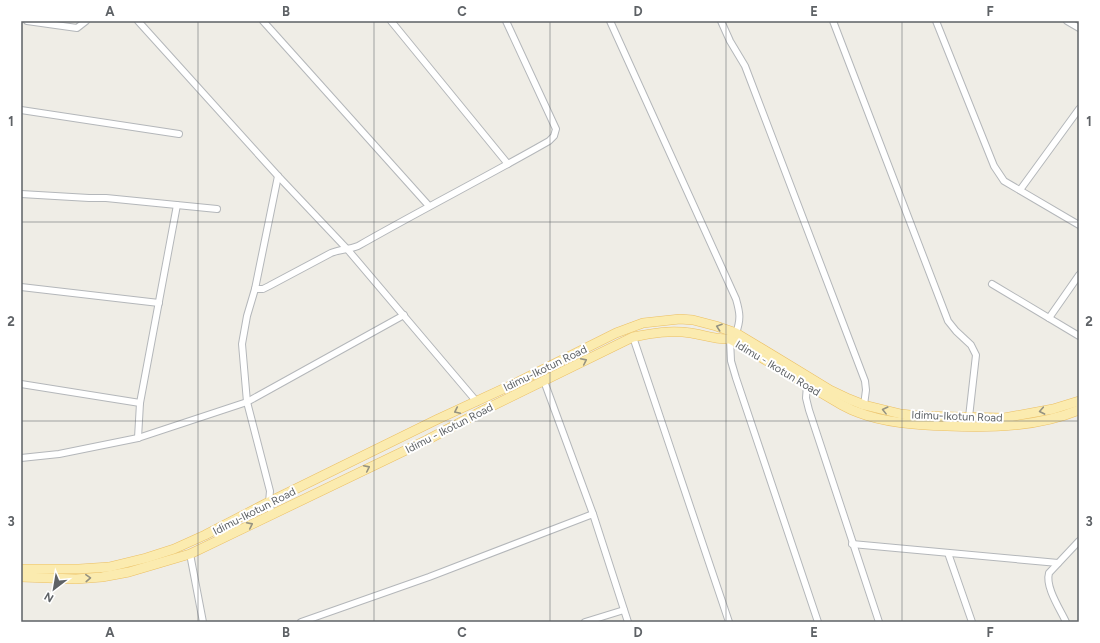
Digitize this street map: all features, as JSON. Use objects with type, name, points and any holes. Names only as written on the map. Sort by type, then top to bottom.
[{"type":"main road","name":"Idimu-Ikotun Road","points":[[21,569],[96,568],[146,558],[174,549],[477,402],[625,328],[643,323],[669,320],[693,320],[716,326],[830,390],[864,405],[900,414],[956,422],[968,417],[1013,417],[1053,409],[1079,401]]},
{"type":"main road","name":"Idimu - Ikotun Road","points":[[21,577],[102,577],[129,572],[190,554],[427,440],[633,337],[652,333],[678,331],[705,335],[721,340],[733,336],[807,385],[857,412],[911,424],[956,422],[1011,426],[1054,418],[1079,410]]},
{"type":"street","points":[[27,21],[77,28],[86,21]]},
{"type":"street","points":[[138,21],[278,176],[348,250],[477,402]]},
{"type":"street","points":[[263,21],[429,206]]},
{"type":"street","points":[[391,21],[508,164]]},
{"type":"street","points":[[255,289],[263,289],[331,252],[348,250],[358,246],[549,141],[554,136],[556,129],[506,21]]},
{"type":"street","points":[[610,21],[736,299],[740,311],[740,321],[733,336],[730,350],[735,372],[818,622]]},
{"type":"street","points":[[721,21],[730,42],[745,66],[865,381],[866,390],[864,405]]},
{"type":"street","points":[[833,21],[948,321],[971,345],[976,355],[968,417]]},
{"type":"street","points":[[936,21],[994,166],[1004,181],[1079,226]]},
{"type":"street","points":[[1068,21],[1079,28]]},
{"type":"street","points":[[1020,190],[1079,109]]},
{"type":"street","points":[[21,110],[179,134]]},
{"type":"street","points":[[272,514],[269,502],[270,491],[247,402],[242,344],[278,176]]},
{"type":"street","points":[[21,194],[106,198],[217,208]]},
{"type":"street","points":[[138,438],[140,403],[177,205]]},
{"type":"street","points":[[1049,318],[1079,275]]},
{"type":"street","points":[[992,284],[1079,336]]},
{"type":"street","points":[[21,287],[159,303]]},
{"type":"street","points":[[21,458],[59,454],[138,438],[247,402],[404,315]]},
{"type":"street","points":[[633,337],[729,622]]},
{"type":"street","points":[[544,381],[593,514],[628,622]]},
{"type":"street","points":[[21,384],[140,403]]},
{"type":"street","points":[[807,385],[806,398],[809,410],[879,622]]},
{"type":"street","points":[[301,622],[429,577],[593,514]]},
{"type":"street","points":[[1066,622],[1049,587],[1048,578],[1049,573],[1079,540]]},
{"type":"street","points":[[852,544],[1058,563]]},
{"type":"street","points":[[948,553],[972,622]]},
{"type":"street","points":[[190,554],[203,622]]},
{"type":"street","points":[[585,622],[624,610]]}]
